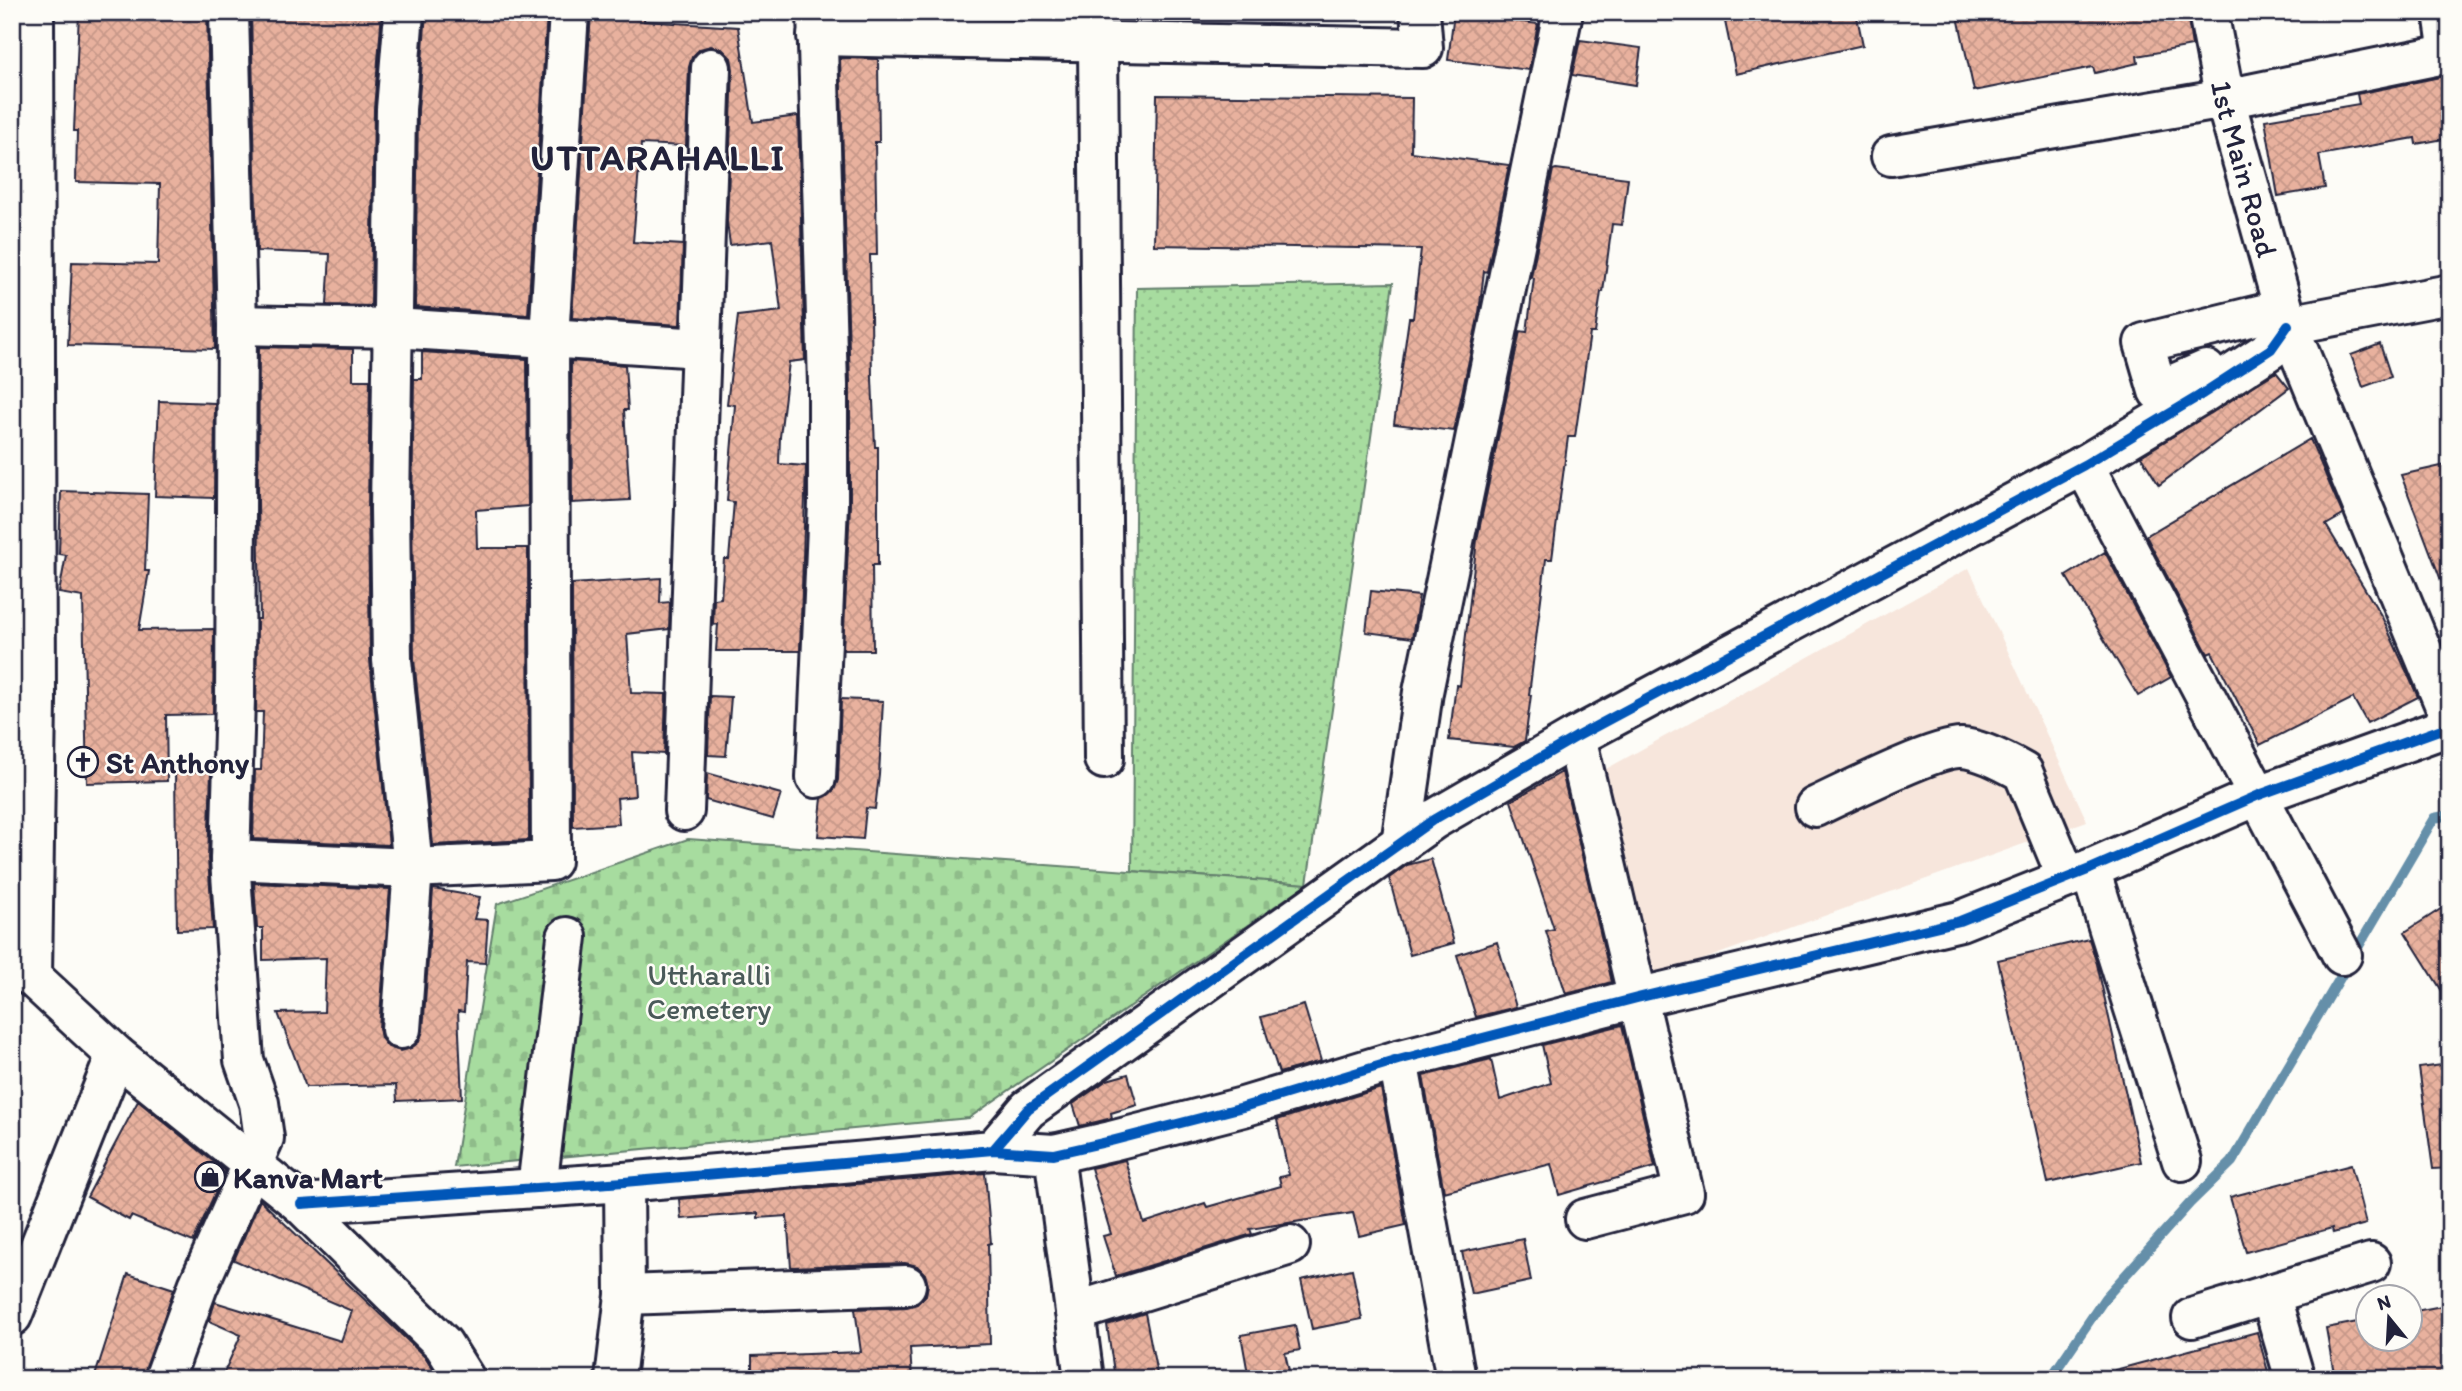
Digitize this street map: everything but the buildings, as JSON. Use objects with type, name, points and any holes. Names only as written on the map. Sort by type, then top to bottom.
[{"type":"street","points":[[34,12],[22,972],[117,1055],[302,1204],[443,1344],[465,1379]]},
{"type":"street","points":[[164,1379],[198,1286],[264,1138],[259,1103],[244,1060],[230,860],[235,685],[237,326],[229,12]]},
{"type":"street","points":[[230,860],[413,868],[551,861],[549,338],[569,12]]},
{"type":"street","points":[[1401,844],[1423,692],[1563,12]]},
{"type":"street","name":"1st Main Road","points":[[2208,12],[2225,99],[2281,313],[2450,718]]},
{"type":"street","points":[[1891,156],[2225,99],[2449,53],[2443,12]]},
{"type":"street","points":[[401,1029],[413,868],[392,660],[390,509],[396,109],[404,13]]},
{"type":"street","points":[[816,778],[828,504],[817,24],[908,25],[1098,41],[1422,30]]},
{"type":"street","points":[[1098,41],[1104,759]]},
{"type":"street","points":[[684,811],[711,68]]},
{"type":"street","points":[[993,1150],[1028,1109],[1433,820],[1576,737],[2084,465],[2272,349],[2281,313],[2450,295]]},
{"type":"street","points":[[237,326],[394,328],[701,348]]},
{"type":"street","points":[[2084,465],[2342,955]]},
{"type":"street","points":[[302,1204],[624,1182],[993,1150],[1054,1154],[1167,1128],[1398,1060],[1637,998],[1960,921],[2079,874],[2259,795],[2450,726]]},
{"type":"street","points":[[1576,737],[1684,1193],[1585,1219]]},
{"type":"street","points":[[1815,807],[1932,755],[1961,747],[1995,758],[2023,772],[2079,874],[2182,1160]]},
{"type":"street","points":[[537,1188],[568,937]]},
{"type":"street","points":[[12,1316],[117,1055]]},
{"type":"street","points":[[1398,1060],[1456,1379]]},
{"type":"street","points":[[1054,1154],[1084,1379]]},
{"type":"street","points":[[615,1379],[625,1295],[624,1182]]},
{"type":"street","points":[[1075,1312],[1290,1245]]},
{"type":"street","points":[[2192,1318],[2371,1263]]},
{"type":"street","points":[[625,1295],[906,1284]]},
{"type":"street","points":[[2270,1294],[2295,1379]]},
{"type":"shaded area","points":[[1969,568],[2087,821],[1652,978],[1597,774]]},
{"type":"green space","points":[[1393,283],[1307,884],[1132,871],[1137,288]]},
{"type":"green space","name":"Uttharalli Cemetery","points":[[688,839],[1307,884],[969,1118],[454,1167],[497,904]]},
{"type":"waterway","points":[[2050,1379],[2105,1298],[2190,1203],[2232,1162],[2434,818],[2450,815]]},
{"type":"cycle path","points":[[993,1150],[1028,1109],[1433,820],[1576,737],[2084,465],[2271,349],[2288,325]]},
{"type":"cycle path","points":[[301,1204],[624,1182],[993,1150],[1054,1154],[1243,1107],[1398,1060],[1637,998],[1960,921],[2090,869],[2259,795],[2450,726]]},
{"type":"place","name":"St Anthony","points":[[83,762]]},
{"type":"place","name":"Kanva Mart","points":[[210,1177]]},
{"type":"district","name":"UTTARAHALLI","points":[[658,157]]}]
